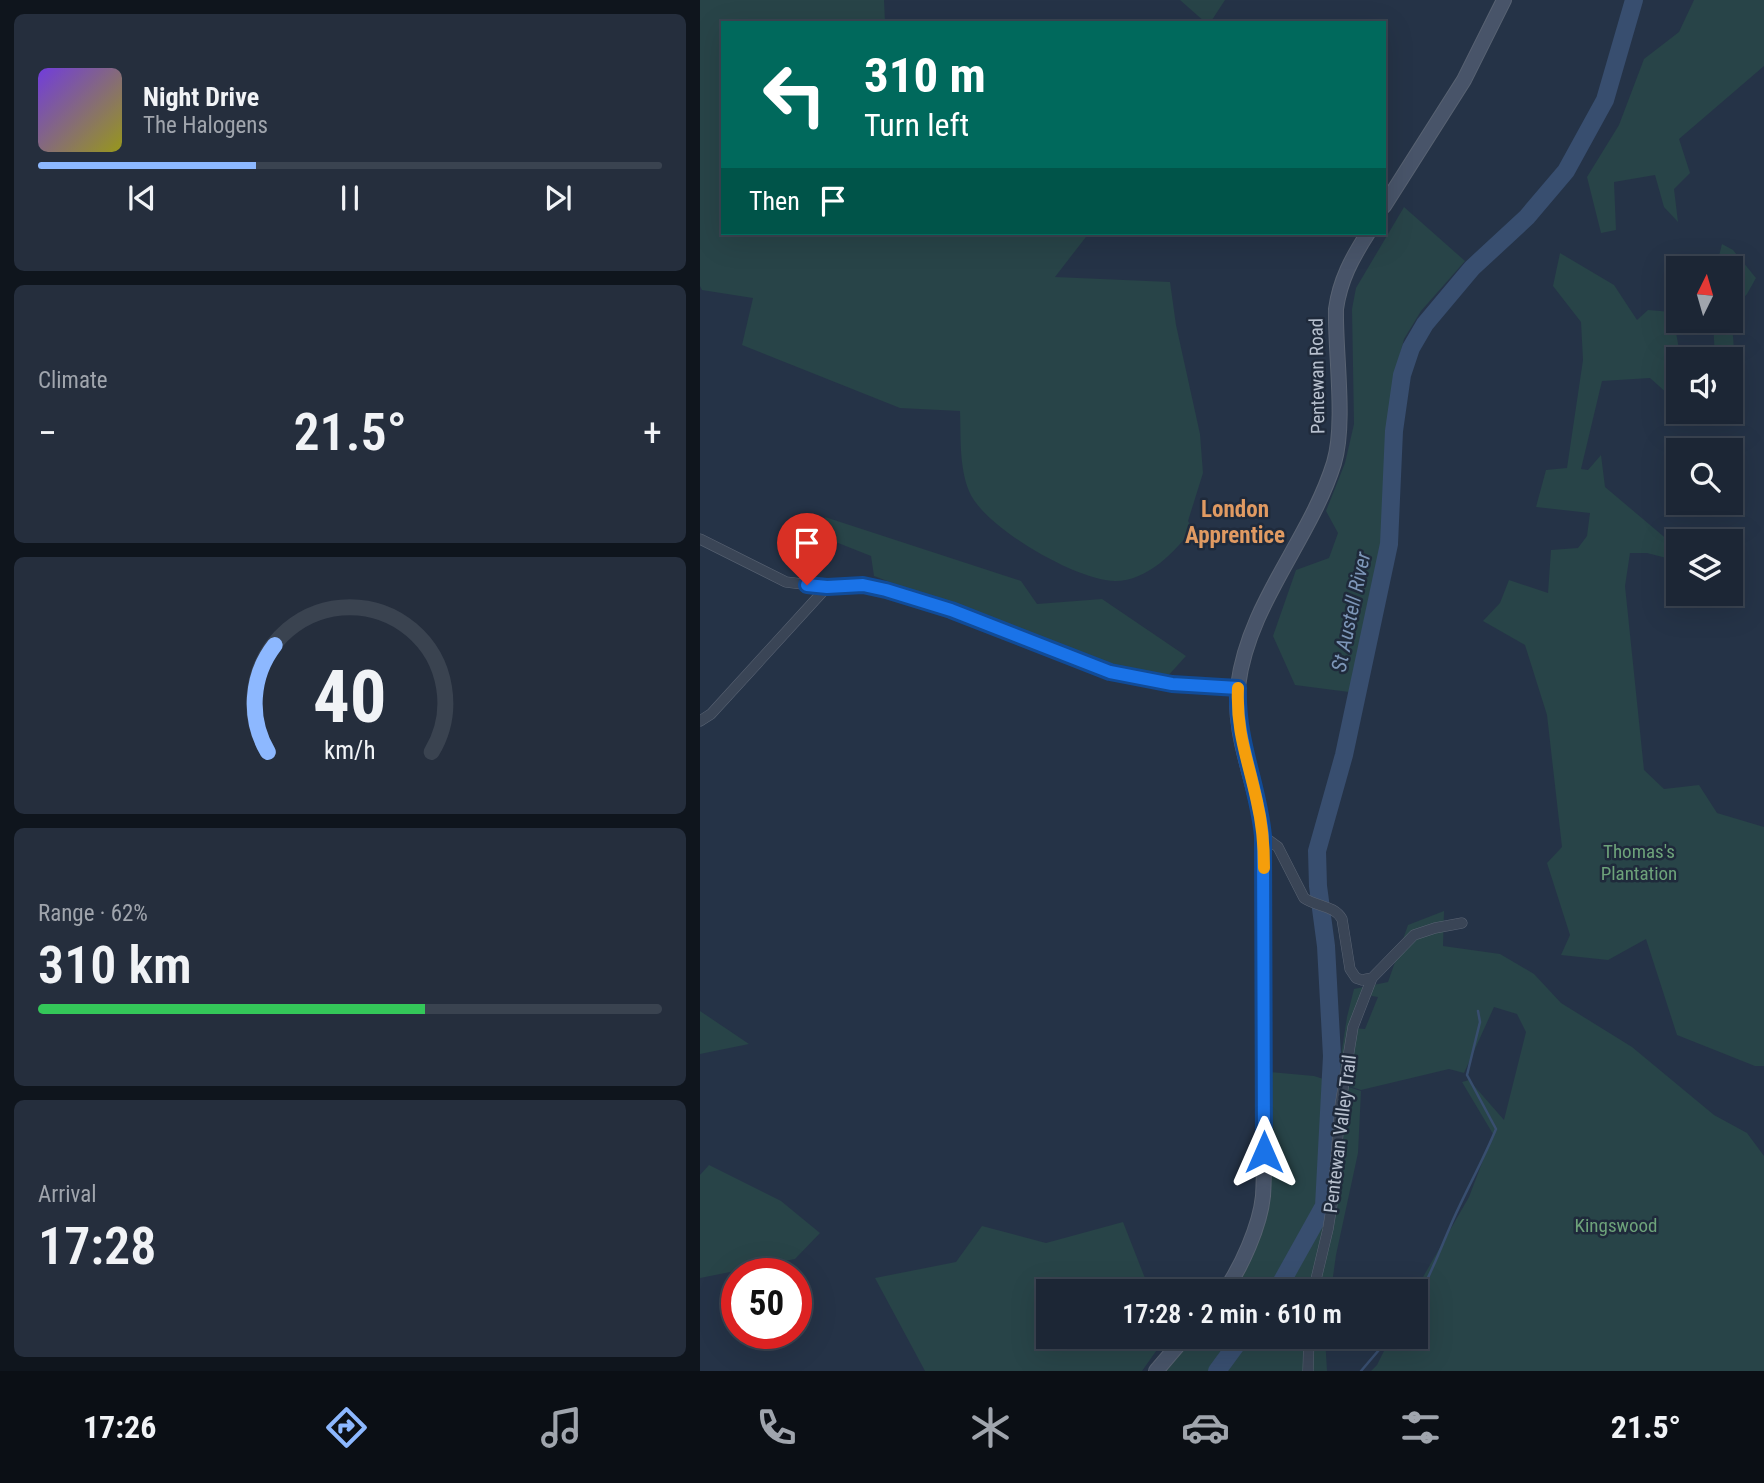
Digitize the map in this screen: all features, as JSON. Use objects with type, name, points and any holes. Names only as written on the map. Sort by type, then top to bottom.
[{"type":"main road","points":[[1386,203],[1464,80],[1504,0]]},
{"type":"main road","name":"Pentewan Road","points":[[1233,1279],[1252,1235],[1263,1198],[1265,1019],[1263,836],[1257,798],[1240,733],[1238,688],[1242,661],[1250,639],[1265,604],[1320,498],[1335,459],[1338,434],[1338,290],[1346,269],[1367,235]]},
{"type":"main road","points":[[1156,1371],[1175,1349]]},
{"type":"street","points":[[700,539],[786,582],[827,587],[863,585],[899,594],[951,610],[1110,672],[1172,684],[1238,688]]},
{"type":"street","points":[[700,721],[711,714],[827,587]]},
{"type":"street","points":[[1263,836],[1278,847],[1298,889],[1311,904],[1333,909],[1342,919],[1353,974],[1362,980],[1372,978],[1414,935],[1462,923]]},
{"type":"street","name":"Pentewan Valley Trail","points":[[1316,1279],[1333,1198],[1340,1107],[1353,1027],[1372,978]]},
{"type":"street","points":[[1308,1371],[1309,1349]]},
{"type":"green space","points":[[700,0],[884,0],[885,21],[721,21],[721,235],[1087,235],[1055,277],[1170,282],[1176,325],[1200,434],[1203,473],[1188,521],[1193,529],[1159,564],[1127,580],[1098,579],[1056,562],[1033,550],[992,520],[969,491],[961,451],[960,411],[900,408],[742,345],[753,298],[702,290]]},
{"type":"green space","points":[[1180,0],[1225,0],[1211,21],[1204,21]]},
{"type":"green space","points":[[1694,0],[1764,0],[1764,66],[1679,139],[1690,173],[1674,189],[1678,222],[1664,207],[1655,175],[1614,182],[1616,230],[1601,233],[1587,177],[1619,125],[1644,59],[1679,32]]},
{"type":"green space","points":[[1404,207],[1465,261],[1421,311],[1404,339],[1386,428],[1384,539],[1349,692],[1295,685],[1273,636],[1296,570],[1329,558],[1338,533],[1326,511],[1345,463],[1354,424],[1352,309],[1356,288]]},
{"type":"green space","points":[[1722,244],[1738,256],[1719,256]]},
{"type":"green space","name":"Thomas's Plantation","points":[[1560,253],[1614,285],[1637,320],[1648,310],[1666,312],[1666,333],[1676,333],[1679,347],[1666,347],[1666,392],[1650,378],[1602,381],[1581,469],[1588,470],[1601,455],[1605,487],[1666,538],[1666,558],[1647,553],[1630,553],[1625,586],[1644,770],[1664,789],[1699,785],[1717,813],[1764,827],[1764,1066],[1755,1066],[1677,1035],[1646,939],[1608,960],[1561,955],[1570,935],[1547,863],[1562,847],[1547,715],[1525,645],[1483,621],[1500,603],[1509,580],[1548,593],[1551,550],[1578,548],[1587,536],[1590,513],[1536,507],[1546,470],[1567,468],[1583,360],[1581,322],[1553,286]]},
{"type":"green space","points":[[1743,262],[1756,278],[1743,298]]},
{"type":"green space","points":[[1714,333],[1733,333],[1734,347],[1714,347]]},
{"type":"green space","points":[[825,517],[1021,581],[1037,604],[1102,599],[1186,656],[1166,678],[1116,668],[874,576],[871,556],[828,539]]},
{"type":"green space","name":"Kingswood","points":[[1444,911],[1443,946],[1500,954],[1534,974],[1561,1003],[1632,1047],[1714,1115],[1747,1133],[1764,1156],[1764,1371],[1371,1371],[1385,1349],[1428,1349],[1428,1279],[1422,1279],[1469,1197],[1493,1134],[1462,1082],[1469,1080],[1504,1120],[1526,1032],[1517,1014],[1494,1007],[1464,1073],[1449,1069],[1361,1090],[1337,1082],[1354,989],[1388,982],[1408,925]],"holes":[[[1366,995],[1378,997],[1365,1029],[1353,1028]]]},
{"type":"green space","points":[[700,1011],[749,1044],[700,1054]]},
{"type":"green space","points":[[1270,1072],[1314,1076],[1361,1091],[1358,1153],[1333,1279],[1235,1279],[1256,1237]]},
{"type":"green space","points":[[709,1165],[781,1201],[820,1233],[796,1258],[721,1258],[721,1274],[700,1278],[700,1175]]},
{"type":"green space","points":[[1123,1222],[1145,1279],[1036,1279],[1036,1349],[1158,1349],[1142,1371],[925,1371],[875,1278],[956,1262],[982,1226],[1046,1243]]},
{"type":"green space","points":[[1183,1349],[1326,1349],[1327,1371],[1165,1371]]},
{"type":"waterway","name":"St Austell River","points":[[1283,1279],[1324,1206],[1332,1056],[1317,851],[1344,755],[1389,544],[1394,431],[1402,375],[1411,348],[1425,324],[1472,268],[1527,217],[1566,171],[1605,100],[1634,0]]},
{"type":"waterway","points":[[1427,1279],[1496,1129],[1467,1075],[1480,1022],[1478,1011]]},
{"type":"waterway","name":"St Austell River","points":[[1217,1371],[1233,1349]]},
{"type":"waterway","points":[[1361,1371],[1380,1349]]},
{"type":"slow traffic","points":[[1238,688],[1238,723],[1243,753],[1257,798],[1263,836],[1264,868]]},
{"type":"district","name":"London Apprentice","points":[[1235,522]]},
{"type":"route","points":[[807,585],[863,585],[886,590],[951,610],[1110,672],[1172,684],[1238,688],[1238,723],[1243,753],[1257,798],[1263,836],[1264,1152]]}]
